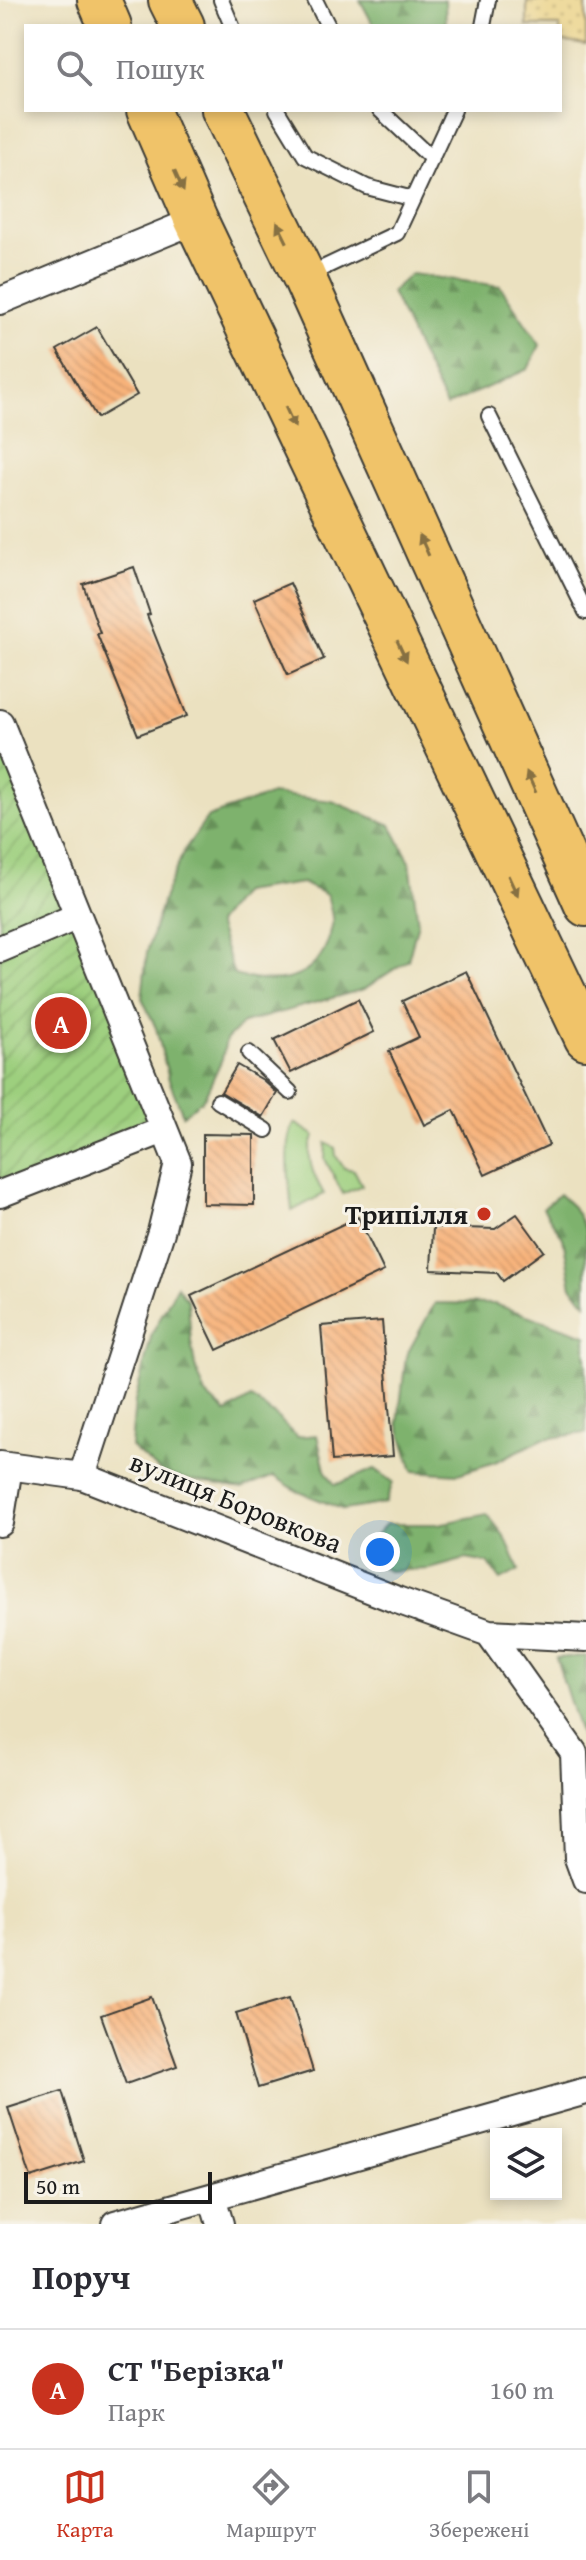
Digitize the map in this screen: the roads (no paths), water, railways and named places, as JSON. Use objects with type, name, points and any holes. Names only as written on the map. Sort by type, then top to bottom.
[{"type":"main road","points":[[99,0],[109,24]]},
{"type":"main road","points":[[170,0],[182,24]]},
{"type":"main road","points":[[149,112],[196,220],[586,1038]]},
{"type":"main road","points":[[224,112],[304,277],[586,905]]},
{"type":"street","points":[[0,301],[196,220]]},
{"type":"street","points":[[0,723],[178,1163],[161,1232],[82,1476]]},
{"type":"street","points":[[0,949],[78,916]]},
{"type":"street","points":[[0,1194],[164,1130]]},
{"type":"street","points":[[0,1523],[4,1466]]},
{"type":"street","name":"вулиця Боровкова","points":[[4,1466],[82,1476],[489,1633],[586,1638]]},
{"type":"street","points":[[489,1633],[574,1753],[578,1858],[586,1880]]},
{"type":"street","points":[[115,2224],[586,2091]]},
{"type":"street","points":[[212,2197],[220,2224]]},
{"type":"lane","points":[[221,0],[231,24]]},
{"type":"lane","points":[[315,0],[327,24]]},
{"type":"lane","points":[[483,24],[488,0]]},
{"type":"lane","points":[[278,112],[305,156],[367,187],[413,199]]},
{"type":"lane","points":[[382,112],[432,159]]},
{"type":"lane","points":[[304,277],[397,233],[453,112]]},
{"type":"lane","points":[[489,416],[586,612]]},
{"type":"lane","points":[[249,1053],[290,1092]]},
{"type":"lane","points":[[218,1101],[266,1130]]},
{"type":"place","name":"СТ \"Берізка\"","points":[[61,1023]]},
{"type":"place","name":"Трипілля","points":[[484,1214]]}]
